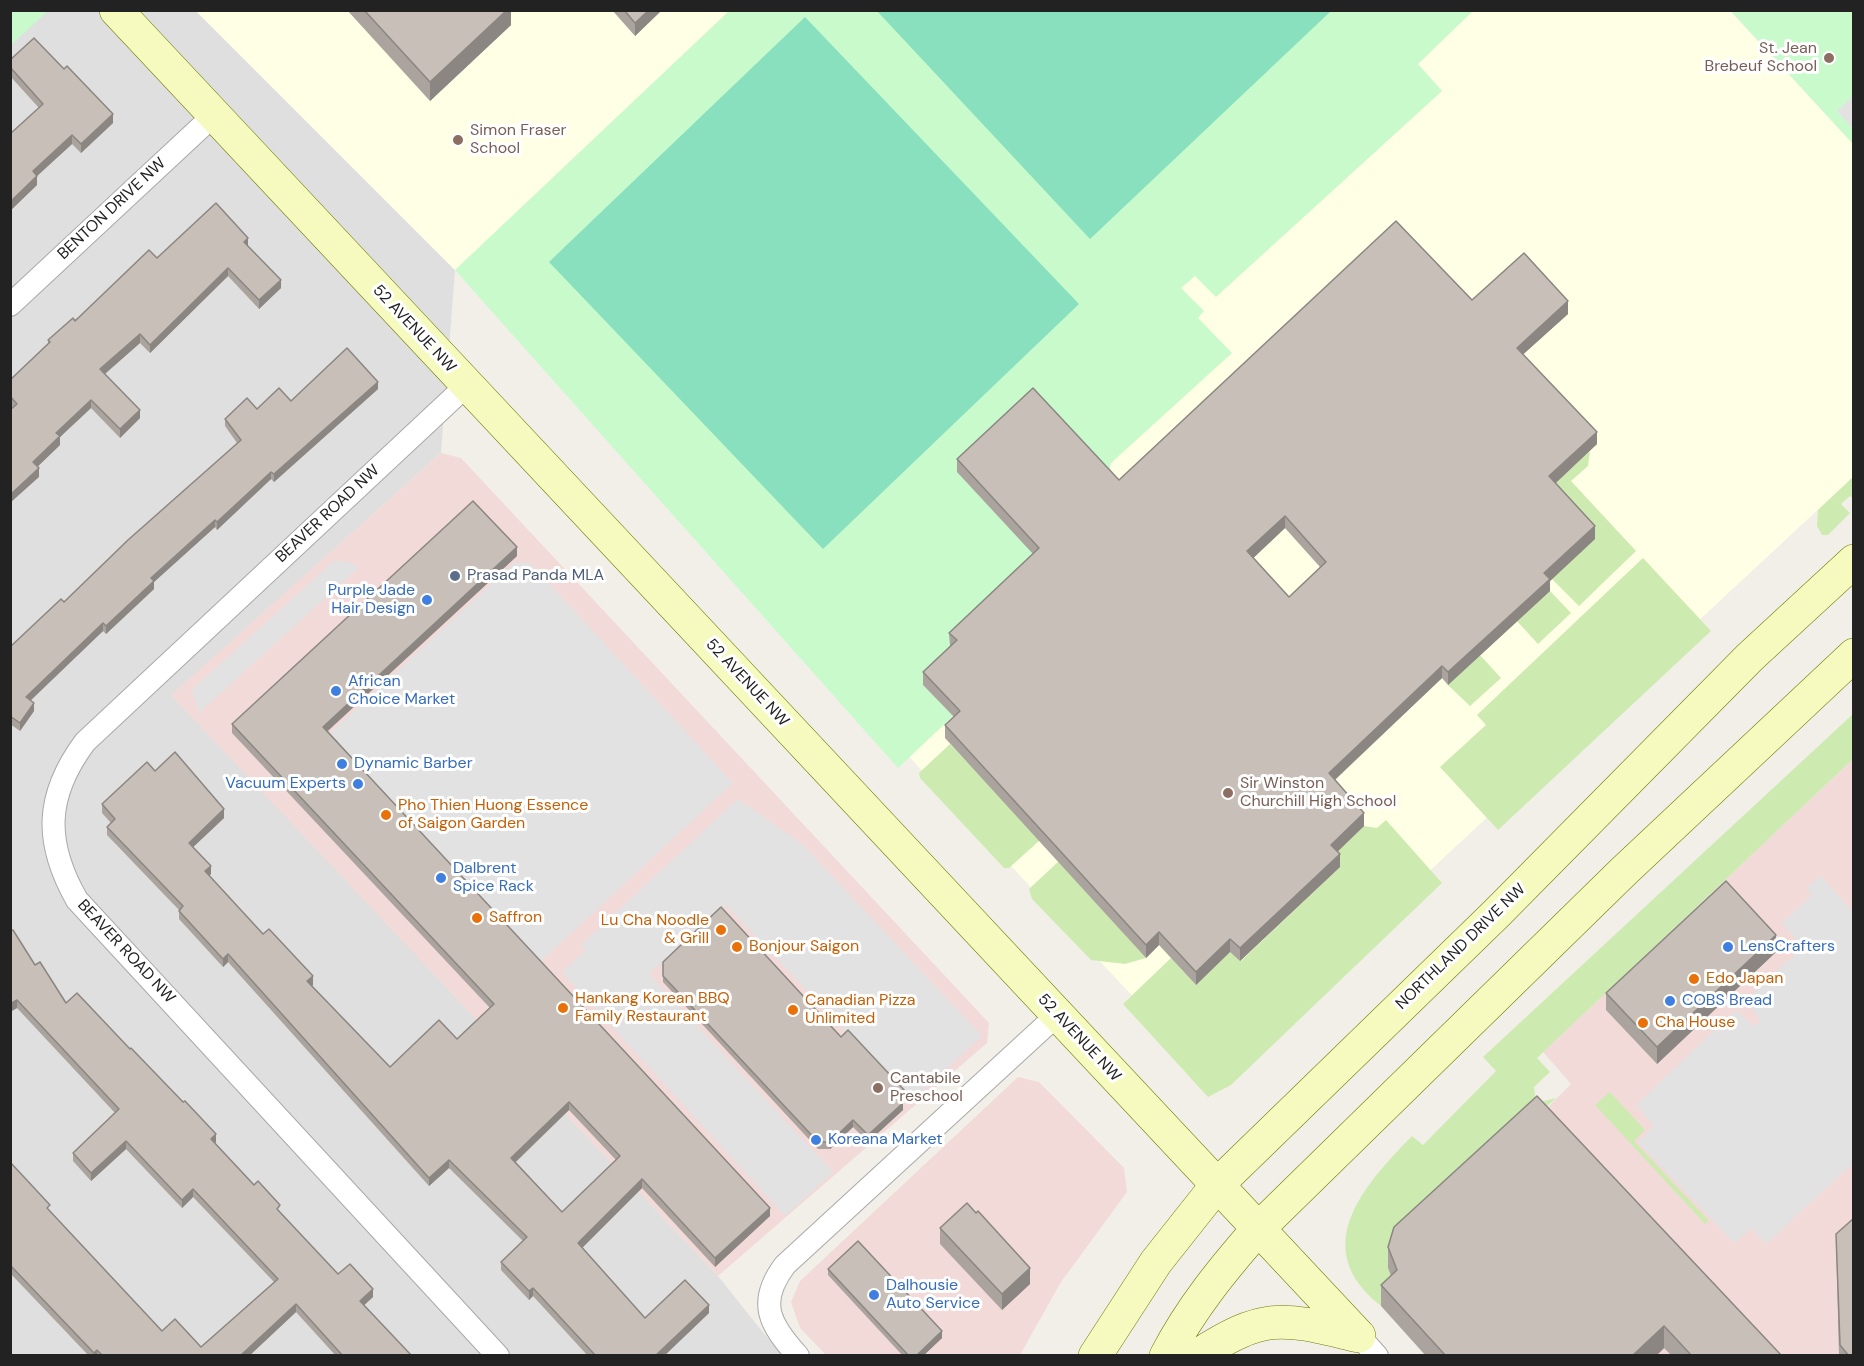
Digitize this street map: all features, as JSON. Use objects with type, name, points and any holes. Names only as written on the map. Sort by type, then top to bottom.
[{"type":"street","name":"52 AVENUE NW","points":[[116,10],[1368,1346]]},
{"type":"street","name":"BENTON DRIVE NW","points":[[10,305],[214,115]]},
{"type":"street","name":"BEAVER ROAD NW","points":[[467,385],[85,742],[61,780],[52,826],[57,857],[77,900],[498,1356]]},
{"type":"street","name":"NORTHLAND DRIVE NW","points":[[1095,1356],[1156,1262],[1217,1185],[1497,913],[1750,657],[1854,561]]},
{"type":"street","points":[[1166,1356],[1184,1323],[1213,1281],[1258,1229],[1624,871],[1854,655]]},
{"type":"street","points":[[798,1356],[780,1335],[771,1318],[768,1297],[773,1281],[785,1265],[1057,1015]]},
{"type":"street","points":[[1197,1356],[1247,1326],[1268,1322],[1310,1324],[1368,1346]]},
{"type":"shaded area","points":[[10,11],[196,11],[455,270],[441,453],[172,695],[718,1276],[781,1355],[11,1355]]},
{"type":"shaded area","name":"Sir Winston Churchill High School","points":[[196,11],[1730,11],[1853,144],[1853,477],[1208,1077],[455,270]]},
{"type":"shaded area","points":[[1853,96],[1853,129],[1837,111]]},
{"type":"shaded area","points":[[441,453],[461,458],[989,1023],[987,1043],[718,1276],[171,695]]},
{"type":"shaded area","points":[[334,561],[351,562],[358,568],[199,713],[192,690]]},
{"type":"shaded area","points":[[514,563],[530,563],[733,783],[538,964],[327,736]]},
{"type":"shaded area","points":[[1853,759],[1853,1355],[1426,1355],[1388,1268],[1571,1084],[1543,1052]]},
{"type":"shaded area","points":[[738,799],[802,844],[982,1036],[911,1101],[726,905],[649,974],[833,1172],[785,1216],[562,972],[586,950],[581,945]]},
{"type":"shaded area","points":[[1820,876],[1853,912],[1853,1163],[1766,1244],[1751,1228],[1734,1243],[1638,1142],[1654,1126],[1636,1105],[1736,1010],[1753,1026],[1761,1021],[1746,1000],[1803,947],[1782,923],[1812,895],[1807,888]]},
{"type":"shaded area","points":[[1018,1077],[1039,1082],[1124,1168],[1127,1192],[1061,1282],[1020,1355],[826,1355],[800,1328],[791,1302],[800,1281]]},
{"type":"green space","points":[[11,10],[48,10],[48,11],[11,45]]},
{"type":"green space","points":[[729,11],[1473,11],[1418,64],[1442,91],[1216,297],[1195,276],[1181,288],[1204,311],[1198,318],[1232,353],[1111,463],[1107,480],[1083,537],[950,645],[957,653],[923,685],[953,716],[898,768],[455,270]]},
{"type":"green space","points":[[877,11],[1331,11],[1090,239]]},
{"type":"green space","points":[[1731,11],[1853,11],[1853,96],[1837,111],[1853,129],[1853,144]]},
{"type":"green space","points":[[805,17],[1079,304],[823,549],[549,262]]},
{"type":"green space","points":[[1590,451],[1588,466],[1571,481],[1636,551],[1579,606],[1552,579],[1549,489]]},
{"type":"green space","points":[[1853,477],[1853,498],[1850,496],[1841,504],[1850,513],[1828,535],[1822,535],[1817,526],[1818,510]]},
{"type":"green space","points":[[1643,558],[1711,631],[1498,830],[1440,767],[1486,725],[1477,715]]},
{"type":"green space","points":[[1550,591],[1571,613],[1538,644],[1517,621]]},
{"type":"green space","points":[[1480,655],[1501,678],[1470,706],[1448,685]]},
{"type":"green space","points":[[1853,714],[1853,759],[1537,1058],[1550,1072],[1534,1087],[1536,1103],[1556,1098],[1391,1255],[1388,1268],[1393,1283],[1381,1306],[1359,1284],[1348,1262],[1346,1240],[1351,1218],[1376,1175],[1412,1136],[1423,1145],[1496,1071],[1483,1057]]},
{"type":"green space","points":[[950,744],[1040,840],[1009,868],[1004,868],[920,778],[919,773]]},
{"type":"green space","points":[[1386,820],[1442,883],[1231,1085],[1208,1097],[1123,1004],[1171,958],[1196,985],[1230,952],[1241,961],[1340,867],[1331,858],[1364,826],[1377,828]]},
{"type":"green space","points":[[1059,861],[1146,958],[1125,964],[1091,960],[1032,899],[1029,889]]},
{"type":"green space","points":[[1610,1092],[1645,1130],[1634,1141],[1709,1221],[1705,1224],[1595,1105]]},
{"type":"building","points":[[364,10],[507,10],[430,82]]},
{"type":"building","points":[[624,10],[649,10],[635,23]]},
{"type":"building","points":[[34,38],[64,69],[67,66],[113,114],[81,144],[72,135],[33,171],[37,176],[10,202],[10,134],[43,104],[10,67],[10,60]]},
{"type":"building","points":[[216,203],[248,238],[244,242],[281,280],[259,300],[228,268],[150,345],[140,334],[100,369],[140,410],[120,429],[91,400],[56,433],[60,436],[33,462],[39,468],[10,495],[10,410],[17,404],[10,396],[10,380],[50,342],[48,340],[73,318],[75,321],[149,250],[157,258]]},
{"type":"building","points":[[1396,221],[1472,300],[1524,253],[1568,301],[1517,348],[1597,432],[1549,476],[1595,526],[1544,573],[1550,579],[1448,672],[1442,666],[1329,773],[1364,813],[1331,845],[1340,854],[1240,948],[1230,939],[1196,972],[1159,932],[1146,945],[945,725],[960,711],[923,672],[957,640],[949,633],[1039,548],[957,459],[1033,388],[1119,480]],"holes":[[[1285,516],[1326,562],[1289,597],[1247,551]]]},
{"type":"building","points":[[347,348],[378,382],[274,474],[271,472],[217,522],[215,520],[151,578],[154,581],[106,626],[103,623],[26,697],[34,703],[20,723],[10,716],[10,647],[61,599],[64,602],[128,540],[241,440],[225,419],[247,398],[257,409],[279,388],[291,401]]},
{"type":"building","points":[[473,501],[517,547],[323,727],[770,1208],[715,1258],[642,1179],[578,1243],[645,1318],[685,1280],[709,1305],[655,1356],[596,1356],[533,1288],[529,1291],[501,1262],[527,1237],[449,1160],[429,1178],[228,954],[223,959],[179,911],[183,906],[107,827],[115,819],[102,804],[147,762],[155,771],[175,752],[224,809],[189,843],[211,866],[205,871],[263,934],[269,929],[313,976],[307,981],[390,1067],[439,1020],[457,1039],[494,1004],[232,724]],"holes":[[[569,1102],[620,1156],[562,1212],[511,1158]]]},
{"type":"building","points":[[1726,881],[1776,935],[1657,1047],[1606,993]]},
{"type":"building","points":[[721,907],[841,1037],[848,1030],[907,1093],[900,1100],[903,1103],[868,1135],[853,1120],[830,1142],[818,1142],[663,976],[663,962]]},
{"type":"building","points":[[13,930],[35,965],[40,962],[66,1003],[77,993],[216,1134],[211,1139],[254,1185],[258,1181],[280,1205],[277,1209],[338,1274],[350,1264],[373,1289],[360,1301],[412,1356],[343,1356],[296,1304],[240,1356],[103,1356],[97,1350],[94,1353],[10,1265],[10,1162],[50,1205],[47,1208],[162,1331],[175,1319],[201,1347],[278,1279],[193,1189],[182,1200],[126,1141],[91,1173],[73,1153],[119,1109],[17,1000],[10,1004],[10,931]]},
{"type":"building","points":[[1537,1096],[1782,1356],[1692,1356],[1664,1326],[1632,1356],[1446,1356],[1381,1285],[1397,1270],[1388,1247],[1394,1227]]},
{"type":"building","points":[[967,1203],[976,1213],[978,1211],[1030,1268],[1002,1294],[940,1228]]},
{"type":"building","points":[[1854,1218],[1854,1356],[1849,1356],[1840,1345],[1836,1234]]},
{"type":"building","name":"Dalhousie Auto Service","points":[[858,1241],[942,1331],[916,1356],[909,1356],[828,1269]]},
{"type":"place","name":"St. Jean Brebeuf School","points":[[1829,58]]},
{"type":"place","name":"Simon Fraser School","points":[[458,140]]},
{"type":"place","name":"Prasad Panda MLA","points":[[455,576]]},
{"type":"place","name":"Purple Jade Hair Design","points":[[427,600]]},
{"type":"place","name":"African Choice Market","points":[[336,691]]},
{"type":"place","name":"Dynamic Barber","points":[[342,764]]},
{"type":"place","name":"Vacuum Experts","points":[[358,784]]},
{"type":"place","name":"Sir Winston Churchill High School","points":[[1228,793]]},
{"type":"place","name":"Pho Thien Huong Essence of Saigon Garden","points":[[386,815]]},
{"type":"place","name":"Dalbrent Spice Rack","points":[[441,878]]},
{"type":"place","name":"Saffron","points":[[477,918]]},
{"type":"place","name":"Lu Cha Noodle & Grill","points":[[721,930]]},
{"type":"place","name":"Bonjour Saigon","points":[[737,947]]},
{"type":"place","name":"LensCrafters","points":[[1728,947]]},
{"type":"place","name":"Edo Japan","points":[[1694,979]]},
{"type":"place","name":"COBS Bread","points":[[1670,1001]]},
{"type":"place","name":"Hankang Korean BBQ Family Restaurant","points":[[563,1008]]},
{"type":"place","name":"Canadian Pizza Unlimited","points":[[793,1010]]},
{"type":"place","name":"Cha House","points":[[1643,1023]]},
{"type":"place","name":"Cantabile Preschool","points":[[878,1088]]},
{"type":"place","name":"Koreana Market","points":[[816,1140]]},
{"type":"place","name":"Dalhousie Auto Service","points":[[874,1295]]}]
